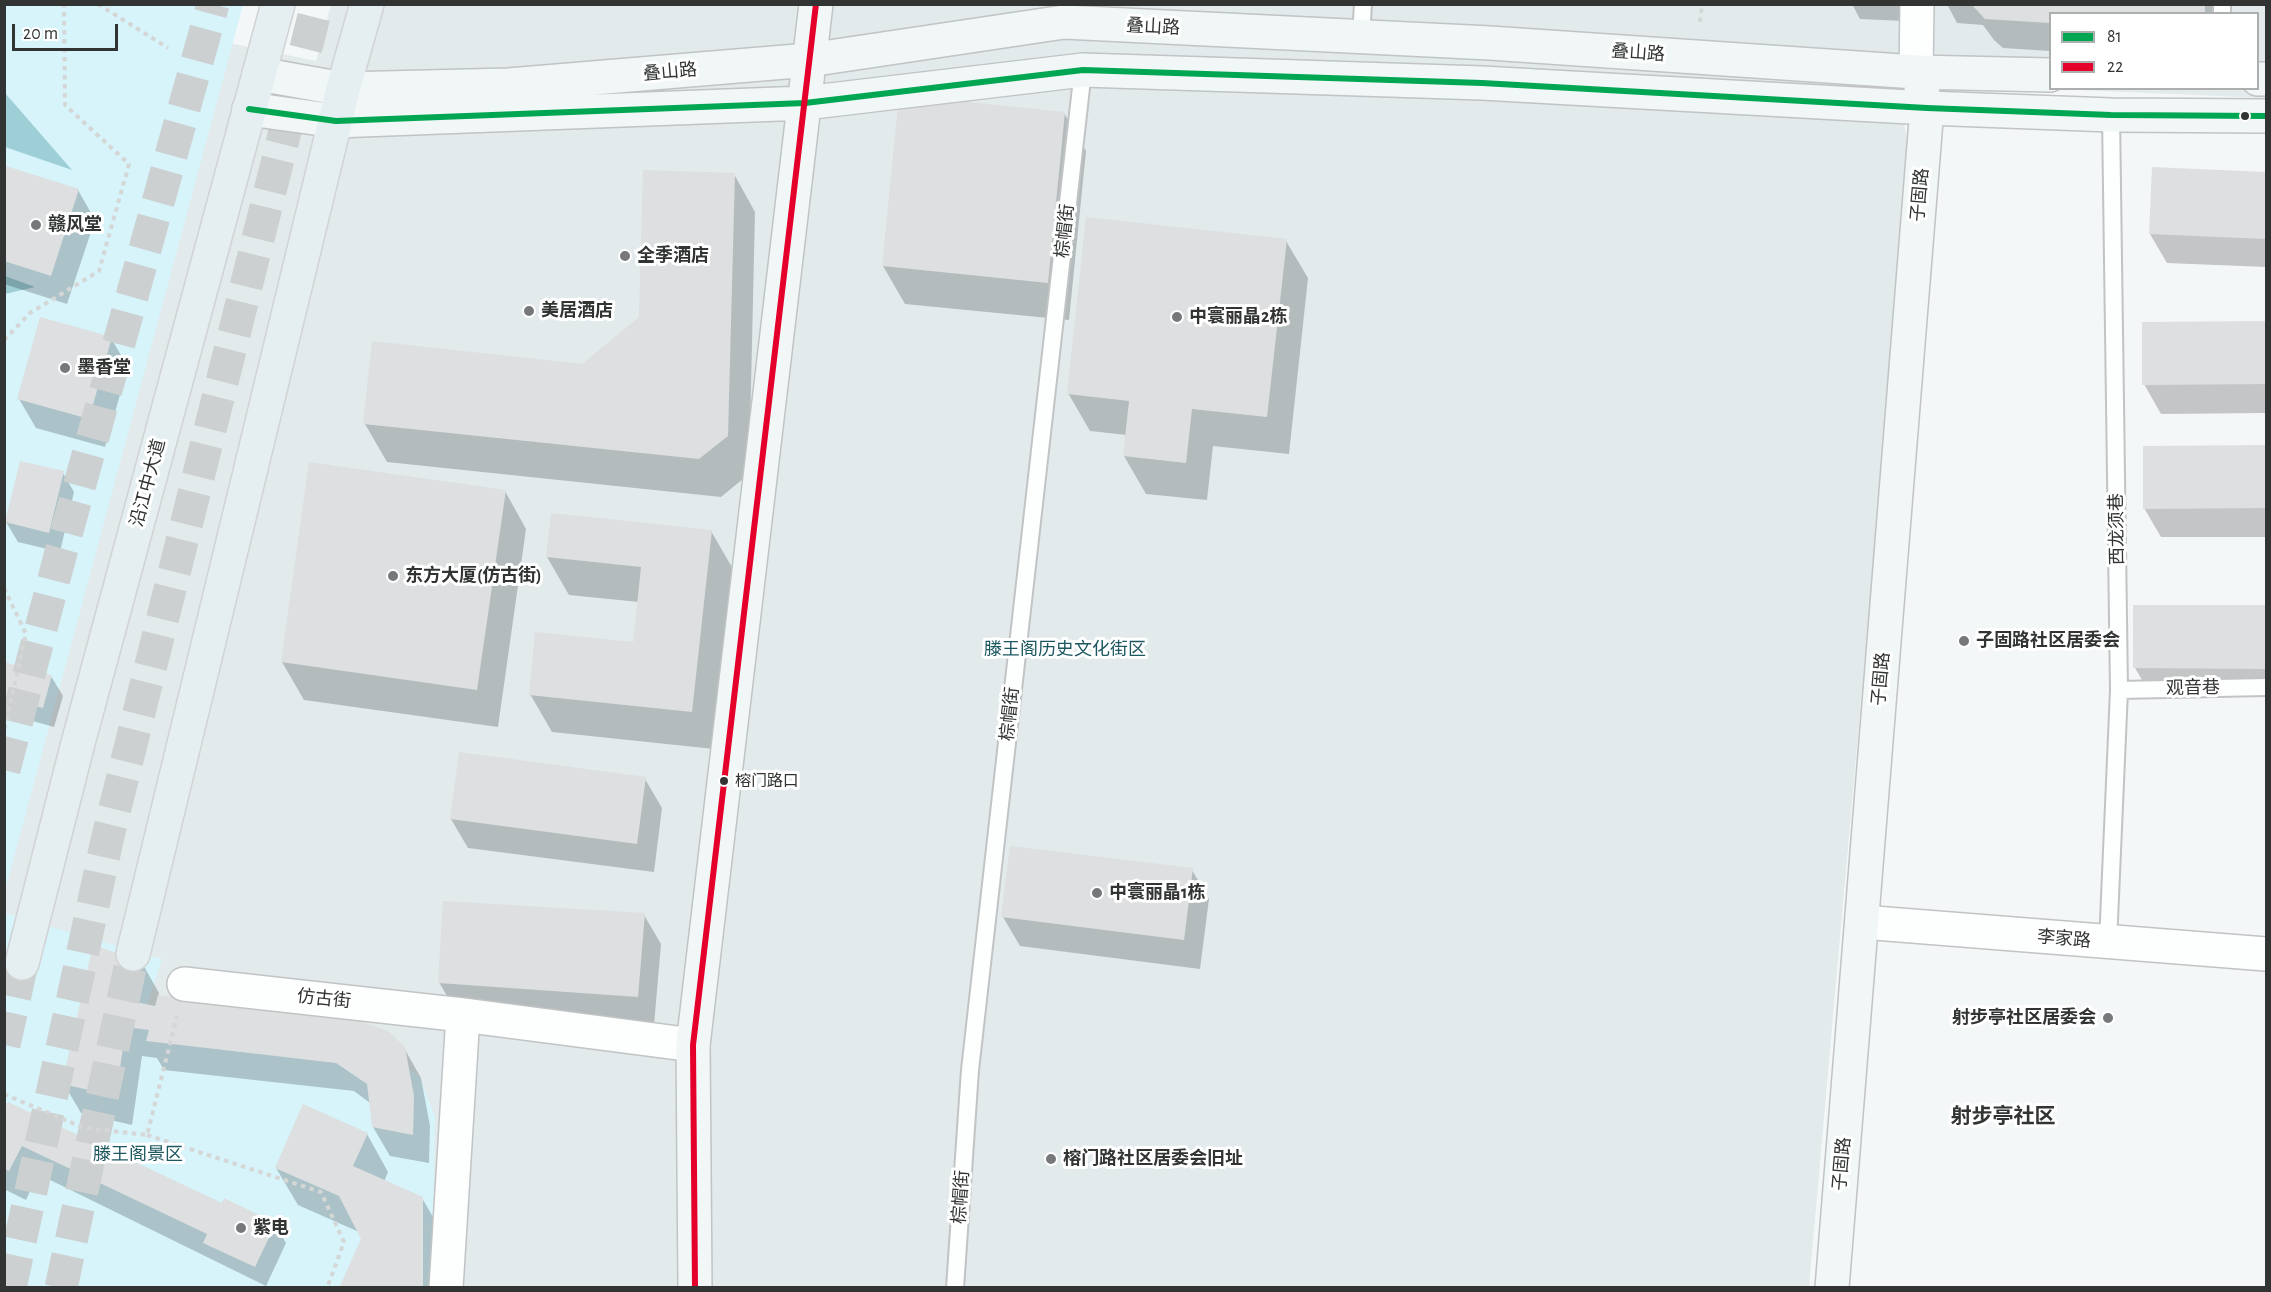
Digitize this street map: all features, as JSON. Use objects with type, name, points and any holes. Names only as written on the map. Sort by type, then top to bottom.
[{"type":"main road","name":"沿江中大道","points":[[22,963],[81,732],[278,4]]},
{"type":"main road","points":[[133,954],[343,89],[367,4]]},
{"type":"main road","points":[[695,1287],[693,1045],[816,4]]},
{"type":"main road","name":"叠山路","points":[[259,74],[343,89],[509,85],[809,60],[1065,14],[1361,37],[1916,72],[2049,75]]},
{"type":"main road","name":"叠山路","points":[[249,109],[336,121],[805,103],[1083,70],[1482,83],[1926,108],[2111,115],[2266,116]]},
{"type":"main road","name":"子固路","points":[[1832,1287],[1926,108],[1916,72]]},
{"type":"street","points":[[1916,72],[1917,4]]},
{"type":"street","name":"李家路","points":[[1862,922],[2266,954]]},
{"type":"street","name":"仿古街","points":[[184,984],[463,1015],[693,1045]]},
{"type":"street","points":[[446,1287],[463,1015]]},
{"type":"lane","points":[[1361,37],[1363,4]]},
{"type":"lane","name":"棕帽街","points":[[956,1287],[970,1070],[1083,70]]},
{"type":"lane","name":"西龙须巷","points":[[2108,943],[2119,690],[2111,115]]},
{"type":"lane","name":"观音巷","points":[[2119,690],[2266,687]]},
{"type":"path","points":[[4,340],[30,313],[99,271],[129,164],[66,105],[64,4]]},
{"type":"path","points":[[98,4],[168,48]]},
{"type":"path","points":[[4,588],[26,634],[4,731]]},
{"type":"path","points":[[147,1135],[184,984]]},
{"type":"path","points":[[4,1094],[84,1128],[147,1135],[321,1192],[344,1242],[327,1287]]},
{"type":"shaded area","name":"滕王阁历史文化街区","points":[[331,4],[2266,5],[2266,98],[2077,90],[2259,90],[2259,12],[2049,12],[2049,88],[1893,82],[1910,148],[1809,1287],[5,1288],[5,5],[177,32],[316,61]]},
{"type":"shaded area","points":[[5,93],[72,170],[5,147]]},
{"type":"shaded area","points":[[5,276],[35,287],[5,294]]},
{"type":"green space","points":[[5,5],[243,5],[5,891]]},
{"type":"green space","name":"滕王阁景区","points":[[4,913],[162,959],[142,1021],[385,1050],[420,1077],[435,1117],[432,1287],[5,1287]]},
{"type":"building","points":[[1971,4],[2205,4],[2205,12],[2049,12],[2049,23],[1985,19]]},
{"type":"building","points":[[899,95],[1065,112],[1048,283],[882,266]]},
{"type":"building","name":"赣风堂","points":[[6,166],[79,189],[51,276],[4,261]]},
{"type":"building","points":[[2152,167],[2266,172],[2266,239],[2149,234]]},
{"type":"building","points":[[643,170],[735,173],[728,436],[699,459],[363,424],[372,341],[582,364],[639,317]]},
{"type":"building","name":"中寰丽晶2栋","points":[[1086,217],[1287,239],[1267,417],[1192,409],[1186,463],[1123,456],[1129,401],[1067,394]]},
{"type":"building","name":"墨香堂","points":[[40,317],[112,337],[89,419],[17,399]]},
{"type":"building","points":[[2266,321],[2266,384],[2142,385],[2142,322]]},
{"type":"building","points":[[2266,445],[2266,508],[2143,509],[2143,446]]},
{"type":"building","points":[[20,461],[64,471],[49,533],[5,522]]},
{"type":"building","name":"东方大厦(仿古街)","points":[[309,462],[506,490],[477,690],[281,662]]},
{"type":"building","points":[[551,513],[712,530],[692,712],[529,695],[535,632],[633,642],[641,567],[546,557]]},
{"type":"building","points":[[2133,605],[2266,605],[2266,669],[2133,668]]},
{"type":"building","points":[[4,662],[52,675],[43,708],[4,698]]},
{"type":"building","points":[[459,752],[646,777],[637,844],[450,819]]},
{"type":"building","name":"中寰丽晶1栋","points":[[1010,846],[1193,868],[1184,940],[1001,917]]},
{"type":"building","points":[[443,901],[645,913],[638,997],[438,983]]},
{"type":"building","points":[[93,945],[143,962],[131,1001],[155,1006],[158,995],[362,1022],[388,1031],[405,1047],[414,1096],[413,1135],[372,1127],[367,1084],[336,1063],[146,1041],[149,1030],[126,1027],[116,1096],[62,1084]]},
{"type":"building","points":[[8,1102],[222,1203],[224,1198],[276,1223],[255,1267],[203,1243],[207,1234],[22,1146],[9,1171],[4,1169],[4,1108]]},
{"type":"building","points":[[303,1104],[368,1133],[353,1166],[423,1197],[423,1288],[339,1288],[361,1239],[339,1196],[275,1168]]},
{"type":"tunnel","points":[[4,770],[60,556],[213,4]]},
{"type":"tunnel","points":[[10,1288],[108,836],[317,4]]},
{"type":"tunnel","points":[[61,1288],[133,954]]},
{"type":"tunnel","points":[[4,1045],[22,963]]},
{"type":"transit line","name":"22","points":[[695,1288],[693,1045],[816,4]]},
{"type":"transit line","name":"81","points":[[249,109],[336,121],[805,103],[1083,70],[1482,83],[1927,108],[2111,115],[2266,116]]},
{"type":"place","name":"赣风堂","points":[[36,225]]},
{"type":"place","name":"全季酒店","points":[[625,256]]},
{"type":"place","name":"美居酒店","points":[[529,311]]},
{"type":"place","name":"中寰丽晶2栋","points":[[1177,317]]},
{"type":"place","name":"墨香堂","points":[[65,368]]},
{"type":"place","name":"东方大厦(仿古街)","points":[[393,576]]},
{"type":"place","name":"子固路社区居委会","points":[[1964,641]]},
{"type":"place","name":"榕门路口","points":[[724,781]]},
{"type":"place","name":"中寰丽晶1栋","points":[[1097,893]]},
{"type":"place","name":"射步亭社区居委会","points":[[2108,1018]]},
{"type":"place","name":"榕门路社区居委会旧址","points":[[1051,1159]]},
{"type":"place","name":"紫电","points":[[241,1228]]},
{"type":"district","name":"射步亭社区","points":[[2003,1117]]}]
